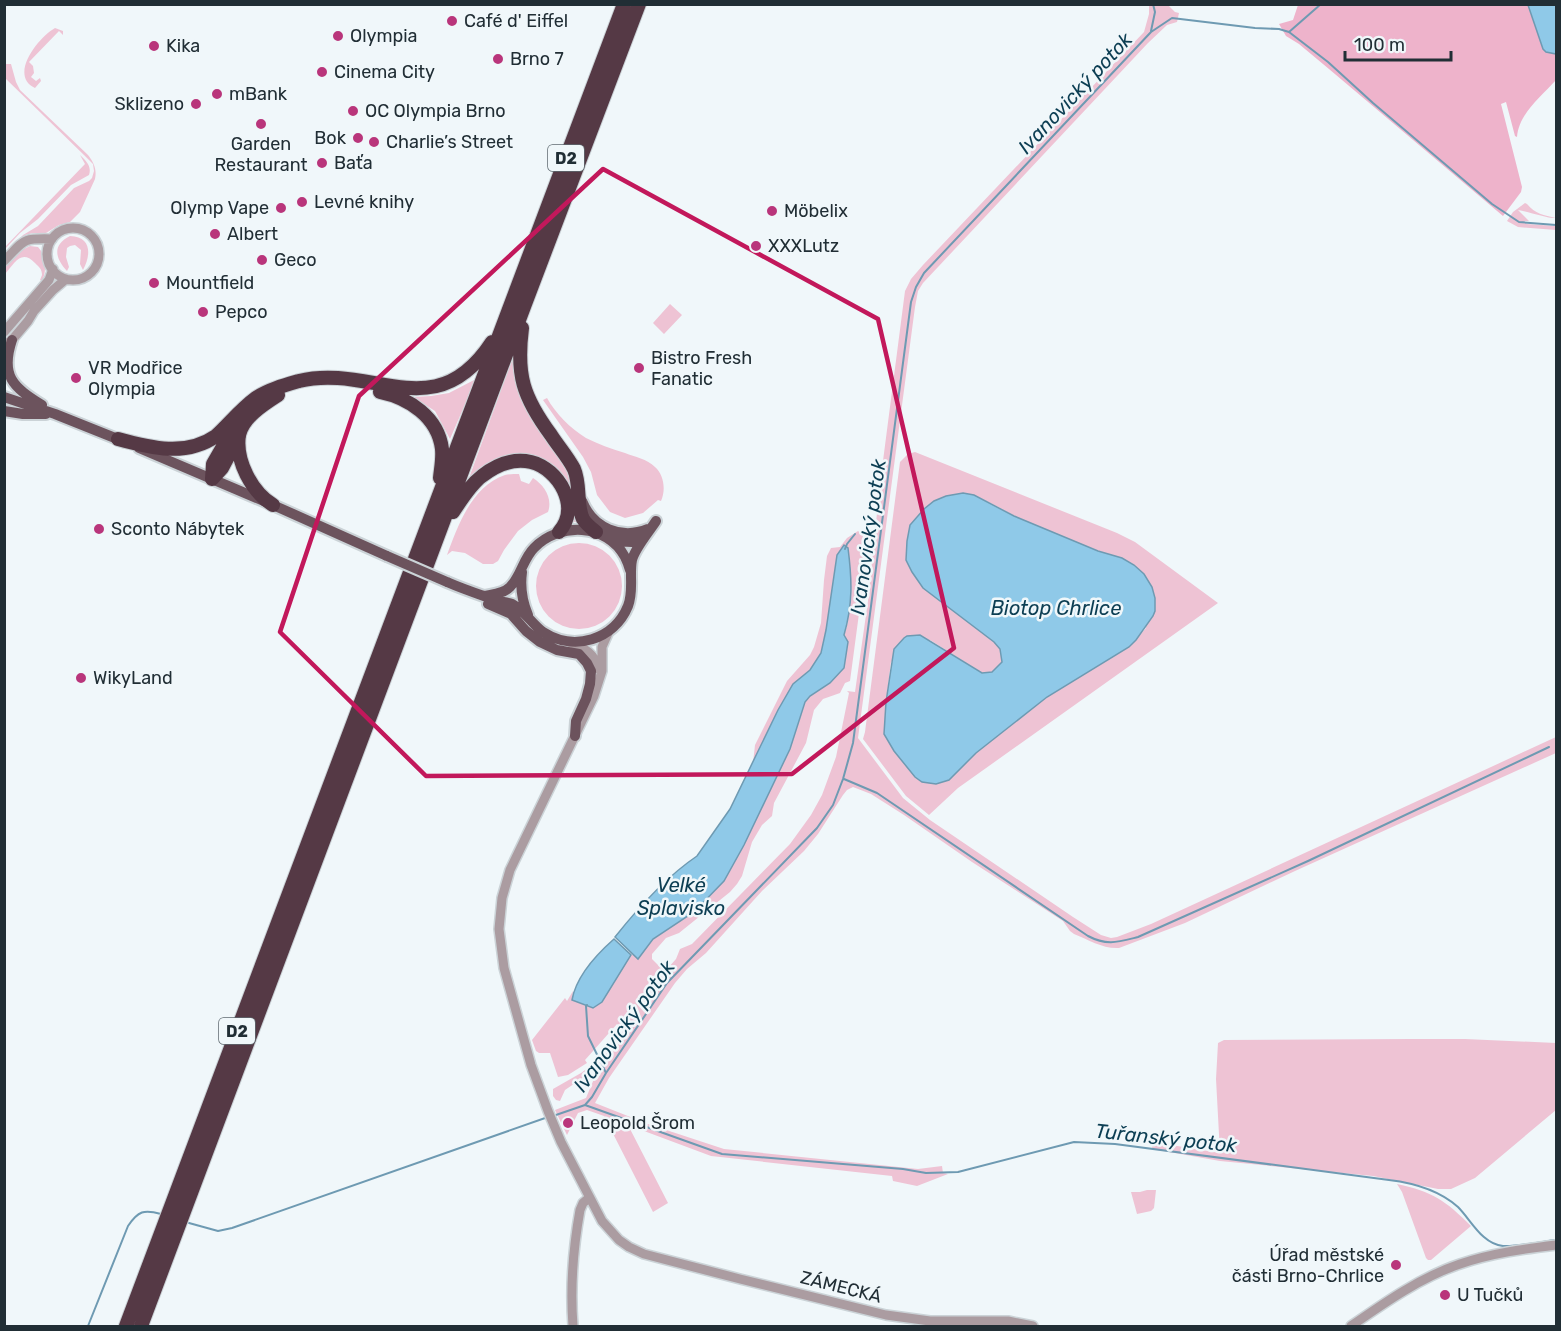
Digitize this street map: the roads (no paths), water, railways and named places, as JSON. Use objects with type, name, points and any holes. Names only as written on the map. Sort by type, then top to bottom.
[{"type":"highway","name":"D2","points":[[126,1326],[624,4]]},
{"type":"highway","name":"D2","points":[[141,1326],[639,4]]},
{"type":"highway","points":[[525,304],[520,347],[523,388],[535,413],[573,468],[582,516],[586,524],[596,532]]},
{"type":"highway","points":[[118,439],[164,449],[196,446],[216,436],[257,397],[301,381],[325,378],[407,388],[442,384],[459,377],[479,359],[508,311]]},
{"type":"highway","points":[[212,479],[222,468],[251,416],[264,404],[296,389],[328,385],[350,387],[392,395],[406,401],[420,411],[434,427],[442,448],[435,506]]},
{"type":"highway","points":[[212,479],[213,464],[235,425],[255,405],[278,388]]},
{"type":"highway","points":[[239,434],[242,462],[249,480],[258,492],[273,505]]},
{"type":"highway","points":[[432,551],[470,488],[489,471],[510,462],[524,461],[537,464],[552,474],[560,483],[566,497],[568,511],[565,524],[559,532]]},
{"type":"main road","points":[[7,339],[5,368],[9,376],[20,391],[55,414]]},
{"type":"main road","points":[[4,398],[55,414],[118,439],[465,590],[513,605],[540,629],[552,637],[567,641],[585,641],[602,635],[622,617],[632,592],[631,570],[634,554],[657,521],[632,542],[612,541]]},
{"type":"main road","points":[[4,411],[23,414],[55,414]]},
{"type":"main road","points":[[579,495],[591,517],[609,528],[624,534],[648,529]]},
{"type":"main road","points":[[484,596],[507,590],[514,582],[528,555],[537,545],[559,532],[578,529],[596,532],[612,541],[625,557],[631,570]]},
{"type":"main road","points":[[524,564],[521,590],[531,621]]},
{"type":"main road","points":[[465,590],[481,602],[511,614],[526,631],[540,642],[557,650],[579,654],[585,660],[590,669],[591,679],[586,699],[576,721],[575,736]]},
{"type":"street","points":[[74,228],[88,233],[96,243],[98,256],[92,272],[80,279],[66,279],[59,276],[49,262],[49,247],[52,240],[62,231],[74,228]]},
{"type":"street","points":[[4,261],[25,240],[52,240]]},
{"type":"street","points":[[7,339],[49,280],[52,269]]},
{"type":"street","points":[[7,339],[28,321],[46,297],[66,279]]},
{"type":"street","name":"ZÁMECKÁ","points":[[609,631],[602,650],[602,670],[594,696],[510,870],[502,898],[499,929],[504,968],[531,1065],[552,1121],[602,1221],[613,1235],[629,1247],[644,1254],[886,1315],[930,1321],[1008,1321],[1033,1326]]},
{"type":"street","points":[[567,641],[581,646],[594,657],[598,666],[599,680]]},
{"type":"street","points":[[573,1326],[571,1294],[573,1253],[580,1210],[589,1198]]},
{"type":"street","points":[[1351,1326],[1431,1276],[1460,1264],[1501,1253],[1557,1245]]},
{"type":"water","points":[[1528,5],[1556,5],[1556,54],[1543,49]]},
{"type":"water","name":"Biotop Chrlice","points":[[963,493],[974,495],[1014,516],[1098,551],[1122,558],[1134,565],[1144,574],[1152,587],[1155,611],[1129,647],[1047,697],[976,753],[949,780],[936,784],[922,782],[915,777],[894,751],[884,734],[886,702],[894,649],[907,636],[920,635],[982,673],[992,672],[1002,662],[1000,649],[994,642],[923,588],[906,560],[910,525],[934,501]]},
{"type":"water","name":"Velké Splavisko","points":[[844,545],[848,548],[851,592],[844,635],[848,642],[844,668],[830,683],[805,702],[790,749],[724,881],[694,912],[653,939],[638,959],[615,937],[674,873],[697,856],[730,809],[793,684],[810,670],[821,653],[837,555]]},
{"type":"water","points":[[614,939],[631,955],[602,1002],[593,1008],[572,1000],[578,983],[594,959]]},
{"type":"waterway","points":[[1151,31],[1155,12],[1153,4]]},
{"type":"waterway","points":[[1289,32],[1321,4]]},
{"type":"waterway","name":"Ivanovický potok","points":[[553,1116],[585,1105],[667,983],[817,828],[833,805],[853,743],[911,302],[916,287],[924,273],[1151,32],[1172,18],[1289,32],[1328,62],[1492,204],[1519,222],[1556,225]]},
{"type":"waterway","points":[[845,549],[855,534]]},
{"type":"waterway","points":[[844,779],[877,793],[1088,936],[1101,941],[1113,942],[1138,937],[1308,861],[1549,747]]},
{"type":"waterway","points":[[587,1005],[588,1036],[606,1073]]},
{"type":"waterway","name":"Tuřanský potok","points":[[585,1105],[722,1154],[903,1169],[926,1173],[958,1172],[1074,1142],[1115,1144],[1389,1180],[1417,1185],[1443,1196],[1458,1207],[1483,1236],[1496,1244],[1514,1246],[1554,1240]]},
{"type":"waterway","name":"Ivanovický potok","points":[[189,1223],[218,1231],[232,1228],[548,1117]]},
{"type":"waterway","name":"Ivanovický potok","points":[[88,1326],[128,1226],[142,1212],[161,1214]]},
{"type":"place","name":"Café d' Eiffel","points":[[452,21]]},
{"type":"place","name":"Olympia","points":[[338,36]]},
{"type":"place","name":"Kika","points":[[154,46]]},
{"type":"place","name":"Brno 7","points":[[498,59]]},
{"type":"place","name":"Cinema City","points":[[322,72]]},
{"type":"place","name":"mBank","points":[[217,94]]},
{"type":"place","name":"Sklizeno","points":[[196,104]]},
{"type":"place","name":"OC Olympia Brno","points":[[353,111]]},
{"type":"place","name":"Garden Restaurant","points":[[261,124]]},
{"type":"place","name":"Bok","points":[[358,138]]},
{"type":"place","name":"Charlie’s Street","points":[[374,142]]},
{"type":"place","name":"Baťa","points":[[322,163]]},
{"type":"place","name":"Levné knihy","points":[[302,202]]},
{"type":"place","name":"Olymp Vape","points":[[281,208]]},
{"type":"place","name":"Möbelix","points":[[772,211]]},
{"type":"place","name":"Albert","points":[[215,234]]},
{"type":"place","name":"XXXLutz","points":[[756,246]]},
{"type":"place","name":"Geco","points":[[262,260]]},
{"type":"place","name":"Mountfield","points":[[154,283]]},
{"type":"place","name":"Pepco","points":[[203,312]]},
{"type":"place","name":"Bistro Fresh Fanatic","points":[[639,368]]},
{"type":"place","name":"VR Modřice Olympia","points":[[76,378]]},
{"type":"place","name":"Sconto Nábytek","points":[[99,529]]},
{"type":"place","name":"WikyLand","points":[[81,678]]},
{"type":"place","name":"Leopold Šrom","points":[[568,1123]]},
{"type":"place","name":"Úřad městské části Brno-Chrlice","points":[[1396,1265]]},
{"type":"place","name":"U Tučků","points":[[1445,1295]]}]
